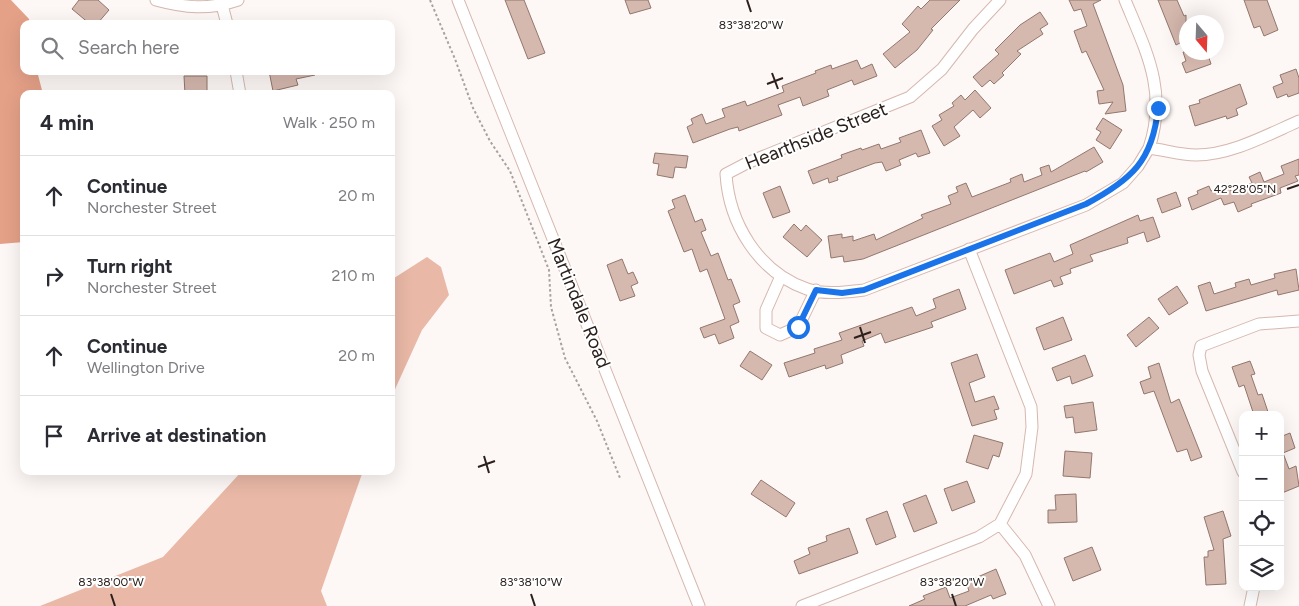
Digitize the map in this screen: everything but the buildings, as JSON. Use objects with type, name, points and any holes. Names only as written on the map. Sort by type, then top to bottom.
[{"type":"street","points":[[156,0],[181,7],[222,6],[238,0]]},
{"type":"street","name":"Martindale Road","points":[[458,0],[699,606]]},
{"type":"street","name":"Hearthside Street","points":[[1000,0],[973,29],[942,69],[910,97],[747,163],[726,174],[727,194],[742,232],[760,259],[781,276],[816,290],[842,293],[864,290],[1086,204],[1123,183],[1138,166],[1149,148],[1157,120],[1157,90],[1154,74],[1125,0]]},
{"type":"street","points":[[222,6],[226,20]]},
{"type":"street","points":[[237,75],[239,90]]},
{"type":"street","points":[[1149,148],[1188,154],[1211,154],[1248,143],[1299,121]]},
{"type":"street","points":[[802,606],[959,547],[1000,524],[1026,474],[1032,427],[1030,407],[969,249]]},
{"type":"street","points":[[781,276],[766,310],[766,328],[780,335],[798,327],[816,290]]},
{"type":"street","points":[[1239,462],[1202,370],[1199,355],[1201,346],[1236,331],[1259,324],[1299,321]]},
{"type":"street","points":[[1000,524],[1025,555],[1049,606]]},
{"type":"street","points":[[1250,606],[1253,591]]},
{"type":"path","points":[[430,0],[473,108],[514,180],[549,270],[551,307],[565,358],[597,421],[620,478]]},
{"type":"shaded area","points":[[0,0],[11,0],[29,20],[20,20],[20,75],[38,75],[42,90],[20,90],[20,242],[0,244]]},
{"type":"shaded area","points":[[427,257],[441,267],[449,295],[422,330],[395,389],[395,277]]},
{"type":"shaded area","points":[[238,475],[362,475],[321,591],[327,606],[40,606],[163,557]]},
{"type":"route","points":[[798,327],[816,290],[842,293],[864,290],[1086,204],[1106,194],[1123,183],[1138,166],[1149,148],[1154,134],[1158,108]]}]
